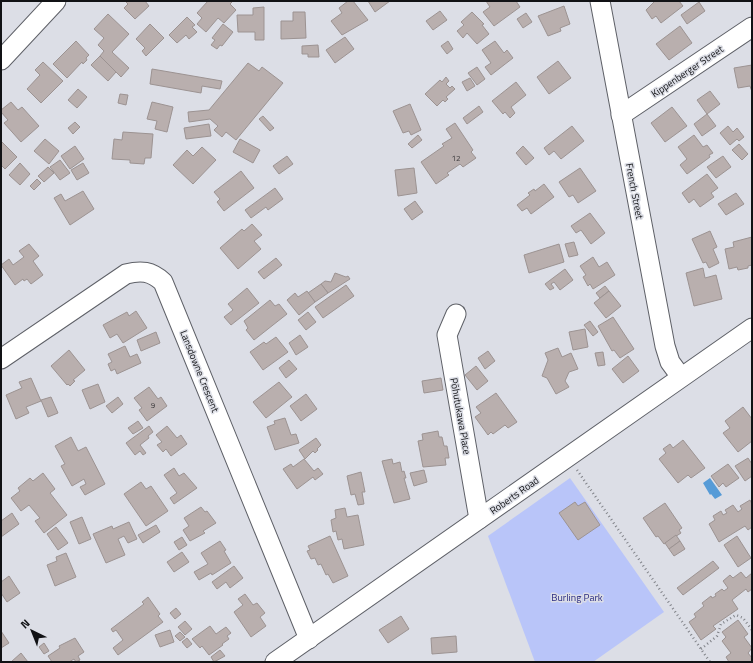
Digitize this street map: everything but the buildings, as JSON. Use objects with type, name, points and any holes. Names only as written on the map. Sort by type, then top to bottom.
[{"type":"street","points":[[1,60],[56,1]]},
{"type":"street","name":"French Street","points":[[600,1],[664,346],[670,362],[681,378]]},
{"type":"street","name":"Kippenberger Street","points":[[621,115],[752,27]]},
{"type":"street","name":"Lansdowne Crescent","points":[[1,359],[126,274],[138,271],[148,272],[159,278],[163,282],[309,639]]},
{"type":"street","name":"Pōhutukawa Place","points":[[456,314],[447,335],[478,519]]},
{"type":"street","name":"Roberts Road","points":[[275,662],[752,328]]},
{"type":"path","points":[[567,457],[710,662]]},
{"type":"path","points":[[701,649],[717,636],[721,624],[736,615],[743,618],[752,630]]},
{"type":"green space","name":"Burling Park","points":[[570,478],[664,612],[593,662],[535,662],[488,536]]},
{"type":"shaded area","points":[[710,478],[722,495],[715,499],[711,494],[710,495],[703,483]]}]
